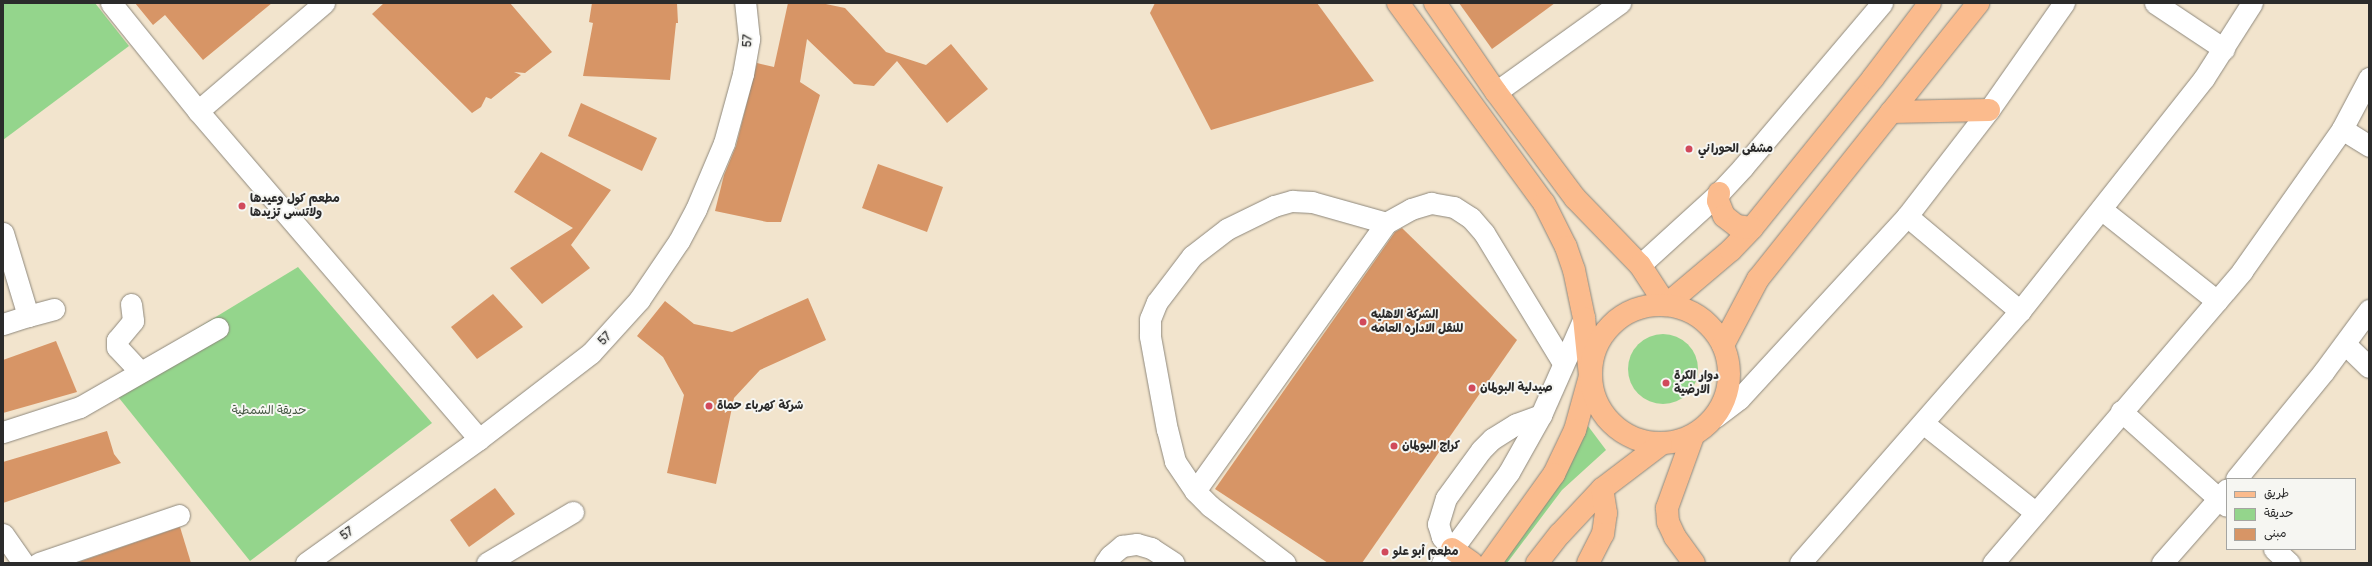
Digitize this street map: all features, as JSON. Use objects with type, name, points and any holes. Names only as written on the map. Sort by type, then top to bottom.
[{"type":"main road","points":[[1434,3],[1496,92],[1575,198],[1640,265],[1666,305]]},
{"type":"main road","points":[[1666,305],[1731,250],[1752,228],[1873,78],[1930,3]]},
{"type":"main road","points":[[1723,344],[1758,279],[1978,3]]},
{"type":"main road","points":[[1398,4],[1544,203],[1566,246],[1580,293],[1590,376],[1597,404],[1604,417],[1620,432],[1639,441],[1661,444],[1677,442],[1693,436],[1705,428],[1715,417],[1725,400],[1729,382],[1729,363],[1723,344],[1713,329],[1700,317],[1684,308],[1666,305],[1642,307],[1621,316],[1604,332],[1593,353],[1590,376],[1574,430],[1554,474],[1490,563]]},
{"type":"main road","points":[[1891,112],[1989,110]]},
{"type":"main road","points":[[1719,193],[1718,201],[1724,216],[1737,226],[1752,228]]},
{"type":"main road","points":[[1693,436],[1667,508],[1668,522],[1675,537],[1694,563]]},
{"type":"main road","points":[[1537,563],[1560,534],[1602,489],[1661,444]]},
{"type":"main road","points":[[1588,563],[1603,534],[1606,513],[1602,489]]},
{"type":"main road","points":[[1447,556],[1472,563]]},
{"type":"street","points":[[111,3],[198,111],[479,439]]},
{"type":"street","points":[[198,111],[324,3]]},
{"type":"street","name":"57","points":[[306,563],[479,439],[591,353],[639,300],[679,241],[711,177],[735,109],[749,39],[745,3]]},
{"type":"street","points":[[1496,92],[1620,3]]},
{"type":"street","points":[[1640,265],[1719,193],[1882,3]]},
{"type":"street","points":[[1715,417],[1740,399],[1907,216],[1989,110],[2064,3]]},
{"type":"street","points":[[2155,3],[2224,49]]},
{"type":"street","points":[[1800,563],[1924,423],[2020,311],[2204,78],[2224,49],[2252,3]]},
{"type":"street","points":[[1993,563],[2121,411],[2217,301],[2342,129],[2369,78]]},
{"type":"street","points":[[2342,129],[2369,146]]},
{"type":"street","points":[[1285,563],[1210,506],[1195,491],[1175,461],[1166,430],[1150,336],[1150,319],[1157,302],[1192,256],[1208,242],[1227,229],[1274,206],[1292,201],[1312,202],[1386,223]]},
{"type":"street","points":[[1195,491],[1386,223],[1410,209],[1431,203],[1454,207],[1471,218],[1484,233],[1563,363]]},
{"type":"street","points":[[2101,209],[2217,301]]},
{"type":"street","points":[[1907,216],[2020,311]]},
{"type":"street","points":[[3,233],[28,316]]},
{"type":"street","points":[[132,304],[133,321],[117,340],[117,348],[140,372]]},
{"type":"street","points":[[3,324],[54,309]]},
{"type":"street","points":[[2237,478],[2345,344],[2369,310]]},
{"type":"street","points":[[1447,556],[1509,472],[1541,415],[1584,318]]},
{"type":"street","points":[[3,432],[80,407],[218,328]]},
{"type":"street","points":[[2345,344],[2369,367]]},
{"type":"street","points":[[2121,411],[2224,498],[2162,563]]},
{"type":"street","points":[[1447,556],[1438,524],[1446,498],[1481,450],[1492,439],[1516,424],[1541,415]]},
{"type":"street","points":[[1924,423],[2036,513]]},
{"type":"street","points":[[487,563],[573,512]]},
{"type":"street","points":[[39,563],[179,515]]},
{"type":"street","points":[[1105,563],[1110,556],[1122,546],[1137,544],[1151,548],[1174,563]]},
{"type":"street","points":[[2275,550],[2289,563]]},
{"type":"green space","points":[[3,3],[95,3],[129,46],[3,140]]},
{"type":"green space","name":"حديقة الشمطية","points":[[298,267],[432,423],[250,561],[107,383]]},
{"type":"green space","points":[[1656,334],[1670,334],[1683,340],[1692,349],[1696,355],[1698,369],[1696,383],[1688,394],[1677,402],[1670,404],[1656,404],[1649,402],[1638,394],[1630,383],[1628,376],[1628,362],[1630,355],[1638,344],[1649,336]]},
{"type":"green space","points":[[1588,426],[1606,450],[1562,490],[1507,563],[1494,563],[1555,479]]},
{"type":"building","points":[[135,3],[272,3],[203,60],[165,15],[153,25]]},
{"type":"building","points":[[384,3],[510,3],[552,52],[525,73],[514,72],[521,75],[491,99],[486,97],[481,107],[472,113],[372,14]]},
{"type":"building","points":[[592,3],[677,3],[678,23],[676,23],[670,80],[583,76],[593,23],[589,22]]},
{"type":"building","points":[[788,3],[821,3],[845,8],[886,52],[926,65],[951,44],[988,89],[947,123],[897,61],[874,86],[854,84],[807,39],[800,82],[820,95],[781,222],[767,222],[715,211],[724,175],[736,146],[757,63],[774,67]]},
{"type":"building","points":[[1155,3],[1317,3],[1374,81],[1211,130],[1150,13]]},
{"type":"building","points":[[1459,3],[1555,3],[1492,49]]},
{"type":"building","points":[[581,103],[657,138],[642,171],[568,136]]},
{"type":"building","points":[[541,152],[611,190],[571,245],[590,268],[542,304],[510,268],[573,228],[514,192]]},
{"type":"building","points":[[878,164],[943,187],[927,232],[862,208]]},
{"type":"building","points":[[1402,228],[1517,340],[1362,563],[1328,563],[1215,489],[1395,232]]},
{"type":"building","points":[[493,294],[523,327],[477,359],[451,327]]},
{"type":"building","points":[[808,298],[826,340],[760,370],[734,398],[716,484],[667,473],[684,395],[663,357],[637,336],[665,301],[694,324],[732,332]]},
{"type":"building","points":[[56,341],[77,392],[3,413],[3,360]]},
{"type":"building","points":[[107,431],[114,454],[121,463],[3,503],[3,462]]},
{"type":"building","points":[[495,488],[515,514],[469,547],[450,520]]},
{"type":"building","points":[[180,527],[191,563],[76,563]]},
{"type":"place","name":"مشفى الحوراني","points":[[1689,149]]},
{"type":"place","name":"مطعم كول وعيدها ولاتنسى تزيدها","points":[[242,206]]},
{"type":"place","name":"الشركة الاهليه للنقل الاداره العامه","points":[[1363,322]]},
{"type":"place","name":"دوار الكرة الارضية","points":[[1666,383]]},
{"type":"place","name":"صيدلية البولمان","points":[[1472,388]]},
{"type":"place","name":"شركة كهرباء حماة","points":[[709,406]]},
{"type":"place","name":"كراج البولمان","points":[[1394,446]]},
{"type":"place","name":"مطعم أبو علو","points":[[1385,552]]}]
